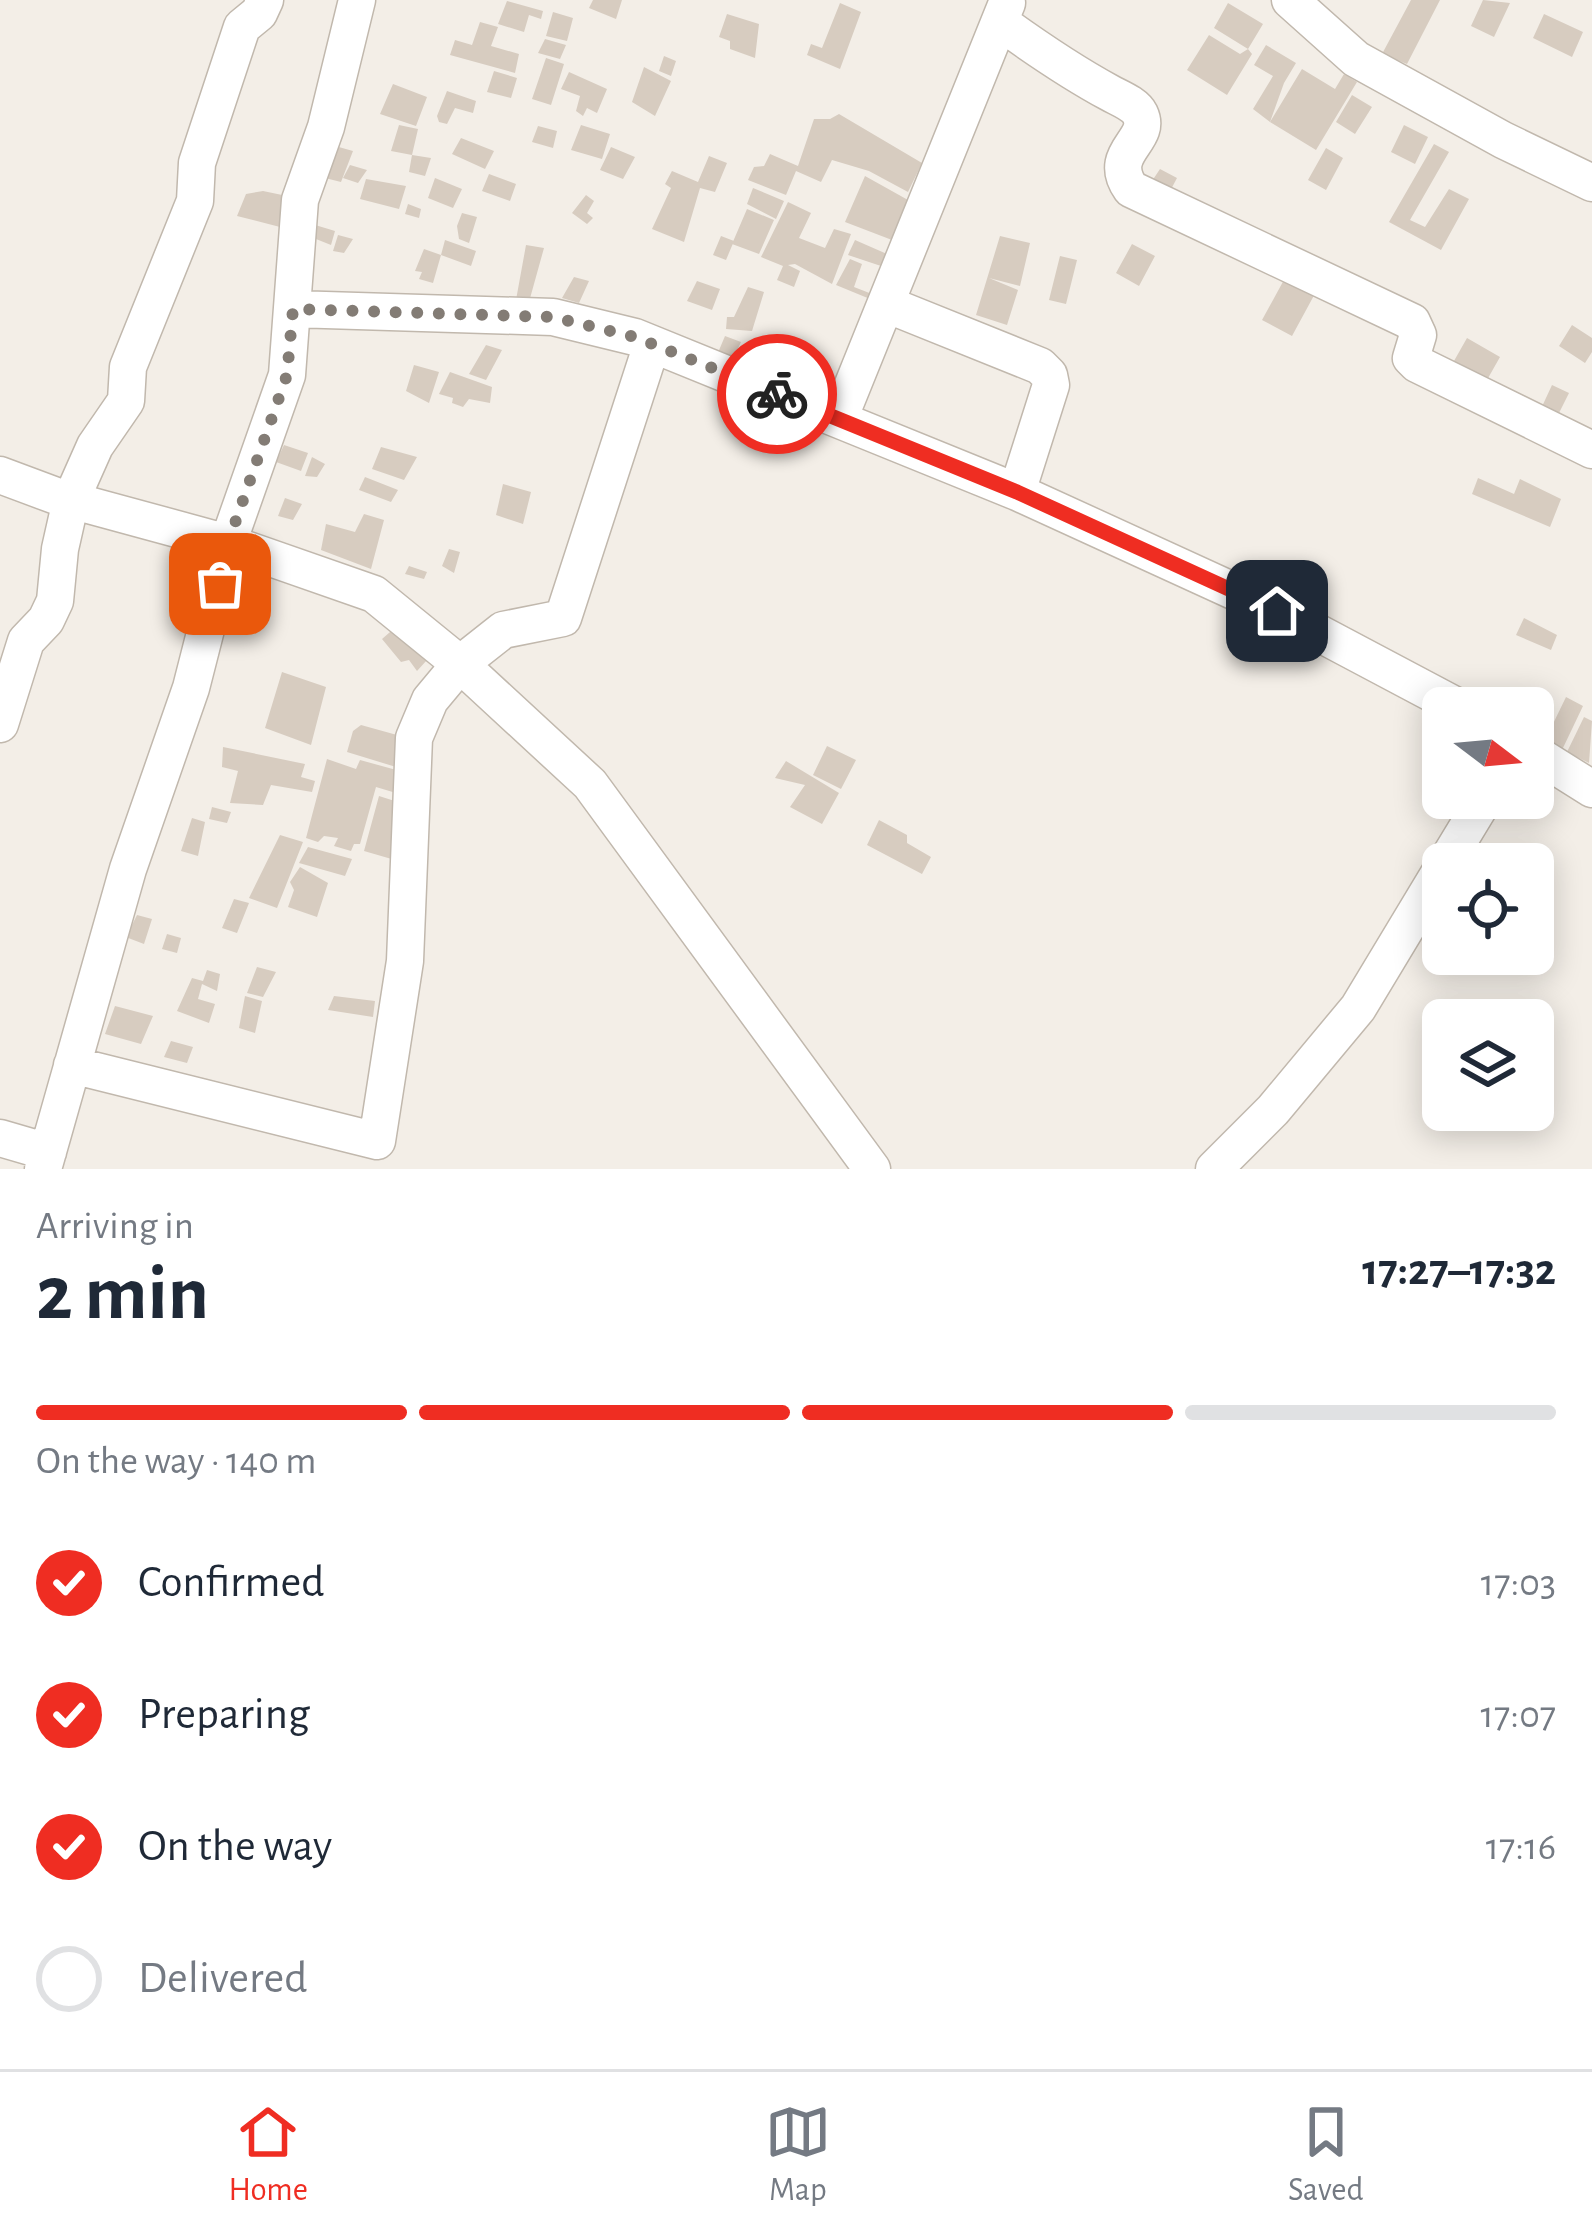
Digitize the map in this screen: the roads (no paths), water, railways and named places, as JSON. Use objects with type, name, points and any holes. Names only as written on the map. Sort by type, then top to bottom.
[{"type":"street","points":[[0,724],[26,640],[46,620],[56,601],[60,549],[71,500],[95,446],[126,401],[128,367],[195,201],[197,163],[242,27],[266,0]]},
{"type":"street","points":[[0,1138],[45,1161],[128,869],[191,688],[228,543],[287,375],[300,200],[326,128],[357,0]]},
{"type":"street","points":[[1290,0],[1356,59],[1592,183]]},
{"type":"street","points":[[839,419],[1004,11],[1065,69],[1140,114],[1142,128],[1122,161],[1121,176],[1131,189],[1412,322],[1418,335],[1411,358],[1418,364],[1592,450]]},
{"type":"street","points":[[886,304],[1040,366],[1048,375],[1051,385],[1017,492]]},
{"type":"street","points":[[293,309],[553,317],[652,344],[1017,492],[1277,611],[1422,688]]},
{"type":"street","points":[[72,1065],[376,1141],[404,961],[414,738],[430,700],[460,664],[503,630],[563,618],[652,344]]},
{"type":"street","points":[[0,475],[71,500],[228,543],[374,594],[460,664],[590,784],[872,1169]]},
{"type":"street","points":[[1554,765],[1592,789]]},
{"type":"street","points":[[1214,1169],[1273,1110],[1358,1007],[1422,902]]}]
